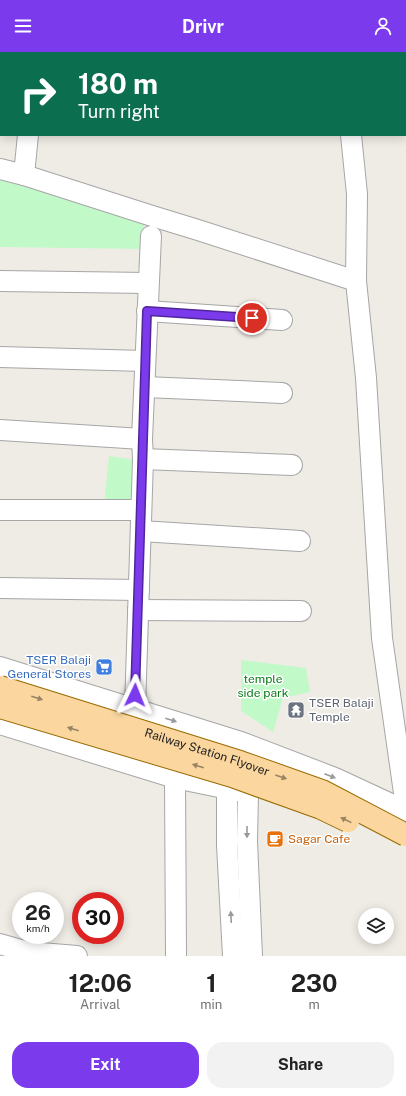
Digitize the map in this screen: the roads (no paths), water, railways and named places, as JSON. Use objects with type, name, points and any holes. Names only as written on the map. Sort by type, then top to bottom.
[{"type":"main road","name":"Railway Station Flyover","points":[[0,687],[240,762],[322,791],[406,835]]},
{"type":"main road","name":"Railway Station Flyover","points":[[0,707],[239,779],[321,808],[406,850]]},
{"type":"street","points":[[24,175],[28,136]]},
{"type":"street","points":[[351,136],[356,194],[356,282],[366,378],[382,638],[406,807]]},
{"type":"street","points":[[0,169],[24,175],[198,230],[356,282]]},
{"type":"street","points":[[135,709],[143,459],[142,439],[150,236]]},
{"type":"street","points":[[0,281],[148,283]]},
{"type":"street","points":[[147,311],[282,320]]},
{"type":"street","points":[[0,358],[145,361]]},
{"type":"street","points":[[145,387],[282,393]]},
{"type":"street","points":[[0,430],[142,439]]},
{"type":"street","points":[[143,459],[292,464]]},
{"type":"street","points":[[0,510],[141,510]]},
{"type":"street","points":[[141,531],[300,541]]},
{"type":"street","points":[[0,588],[138,600],[301,611]]},
{"type":"street","points":[[0,667],[233,740],[335,778],[406,810]]},
{"type":"street","points":[[0,724],[174,778],[248,793]]},
{"type":"street","points":[[233,740],[227,789],[227,846],[233,956]]},
{"type":"street","points":[[233,740],[248,793],[247,841],[252,956]]},
{"type":"street","points":[[174,778],[176,956]]},
{"type":"street","points":[[0,944],[27,954],[77,956]]},
{"type":"place","name":"TSER Balaji General Stores","points":[[104,667]]},
{"type":"place","name":"TSER Balaji Temple","points":[[296,710]]},
{"type":"place","name":"Sagar Cafe","points":[[275,839]]},
{"type":"park label","name":"temple side park","points":[[263,686]]}]
